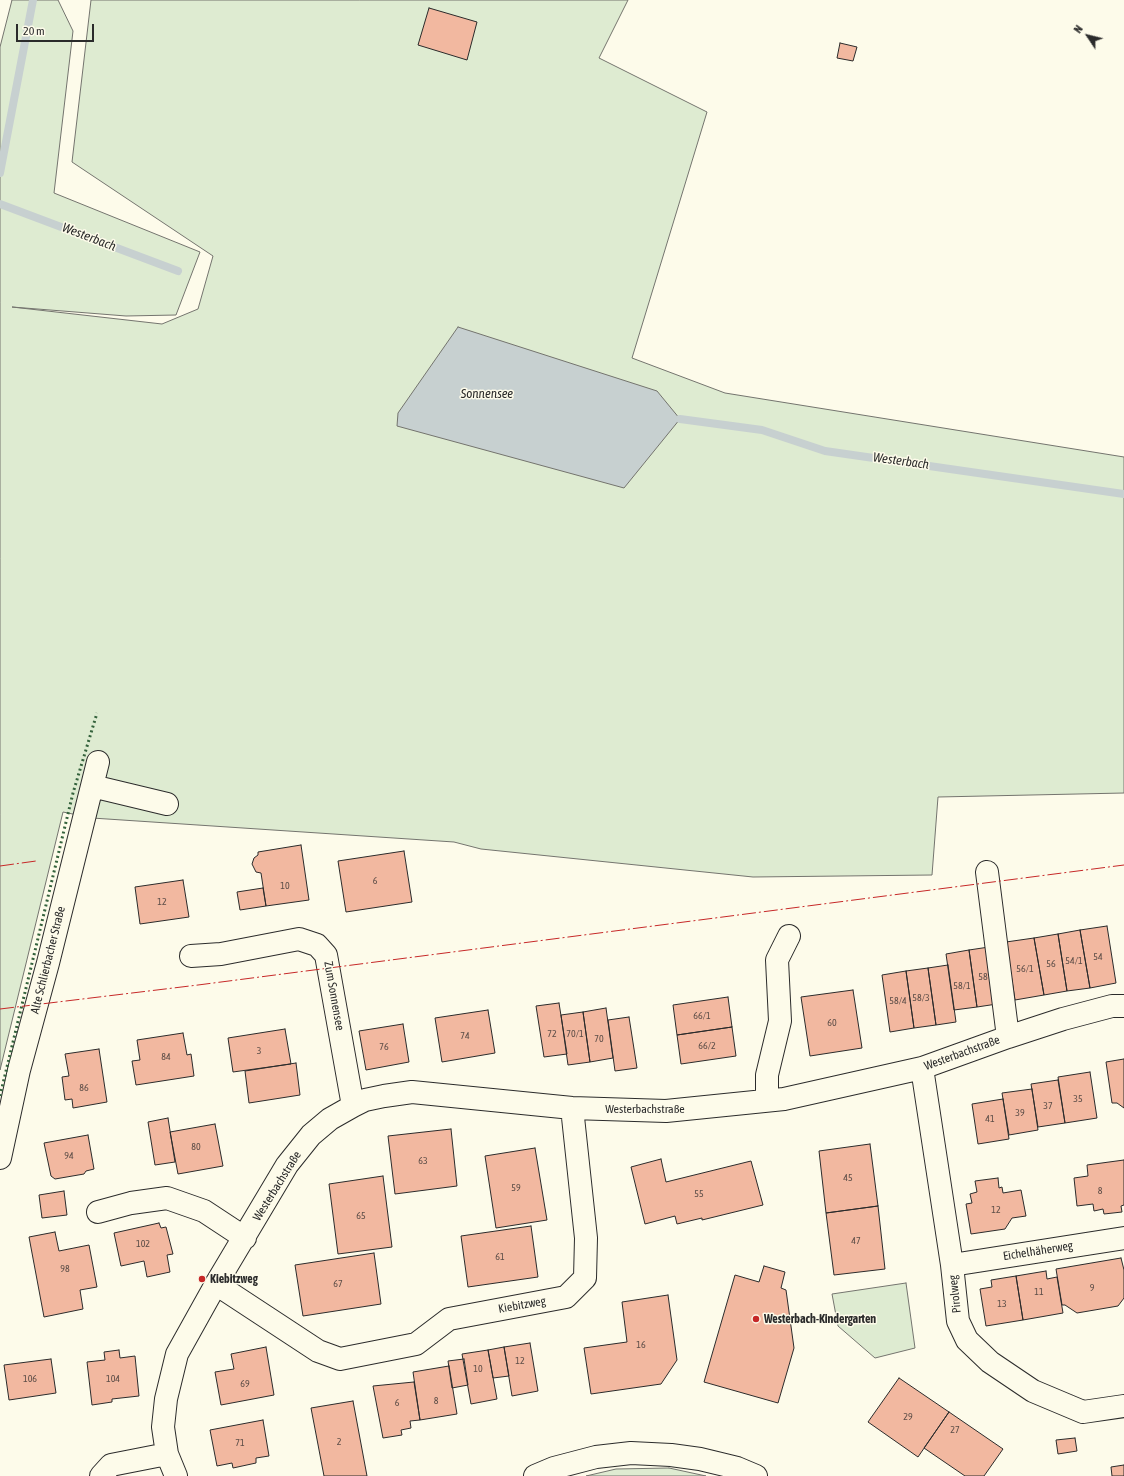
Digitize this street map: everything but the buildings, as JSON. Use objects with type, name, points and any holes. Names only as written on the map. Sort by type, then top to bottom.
[{"type":"street","name":"Alte Schlierbacher Straße","points":[[0,1158],[19,1070],[48,963],[98,762]]},
{"type":"street","points":[[92,786],[167,804]]},
{"type":"street","points":[[987,872],[1008,1036]]},
{"type":"street","points":[[767,1100],[767,1075],[780,1021],[777,960],[789,936]]},
{"type":"street","name":"Zum Sonnensee","points":[[191,956],[221,954],[299,939],[317,945],[326,955],[352,1106]]},
{"type":"street","name":"Westerbachstraße","points":[[176,1476],[167,1454],[164,1426],[166,1399],[177,1354],[216,1284],[245,1238],[287,1165],[311,1135],[330,1119],[352,1106],[365,1100],[412,1092],[572,1108],[666,1111],[784,1099],[922,1068],[1008,1036],[1063,1019],[1112,1006],[1124,1006]]},
{"type":"street","name":"Pirolweg","points":[[922,1068],[952,1265],[958,1321],[967,1340],[990,1362],[1033,1391],[1083,1412],[1124,1406]]},
{"type":"street","name":"Kiebitzweg","points":[[216,1284],[318,1352],[340,1359],[416,1344],[449,1319],[566,1297],[585,1278],[586,1238],[572,1108]]},
{"type":"street","points":[[98,1212],[131,1204],[167,1198],[204,1211],[245,1238]]},
{"type":"street","name":"Eichelhäherweg","points":[[952,1265],[1124,1238]]},
{"type":"street","points":[[535,1476],[554,1468],[596,1457],[632,1453],[671,1455],[700,1459],[737,1468],[756,1476]]},
{"type":"street","points":[[101,1476],[111,1465],[167,1454]]},
{"type":"green space","points":[[12,0],[58,0],[73,31],[54,193],[200,252],[176,315],[126,316],[12,307],[162,324],[198,309],[213,256],[72,162],[91,0],[628,0],[599,58],[707,112],[632,358],[725,393],[1124,457],[1124,793],[938,797],[932,875],[753,877],[481,849],[454,842],[92,818],[63,812],[0,1070],[0,47]]},
{"type":"green space","points":[[906,1283],[915,1348],[875,1358],[838,1326],[832,1294]]},
{"type":"green space","points":[[669,1468],[706,1476],[586,1476],[616,1469]]},
{"type":"water","name":"Sonnensee","points":[[458,327],[657,391],[680,419],[624,488],[397,426],[398,413]]},
{"type":"waterway","points":[[0,173],[33,0]]},
{"type":"waterway","name":"Westerbach","points":[[0,204],[178,271]]},
{"type":"waterway","name":"Westerbach","points":[[680,419],[762,430],[825,451],[1124,494]]},
{"type":"hedge","points":[[0,1096],[73,793],[97,713]]},
{"type":"power","points":[[0,866],[36,861]]},
{"type":"power","points":[[0,1009],[198,985],[1124,865]]},
{"type":"place","name":"Kiebitzweg","points":[[202,1279]]},
{"type":"place","name":"Westerbach-Kindergarten","points":[[756,1319]]}]
